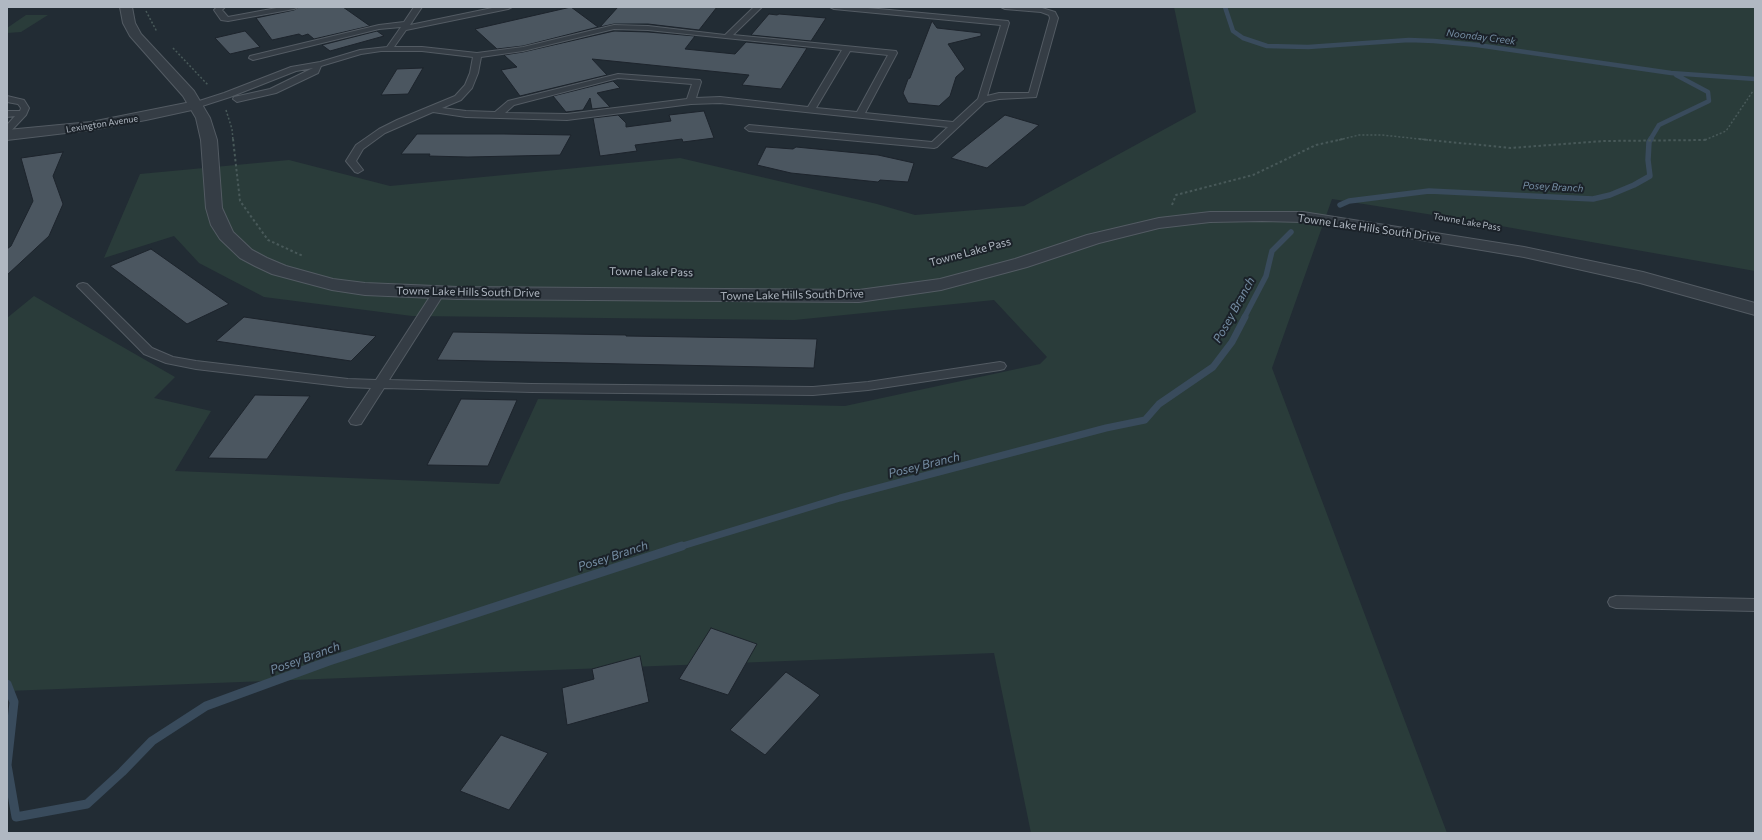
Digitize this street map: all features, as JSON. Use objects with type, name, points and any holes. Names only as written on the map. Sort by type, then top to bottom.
[{"type":"street","name":"Towne Lake Hills South Drive","points":[[126,7],[129,23],[136,36],[189,94],[203,118],[209,140],[212,195],[216,217],[226,235],[246,254],[279,270],[332,284],[365,289],[439,292],[830,297],[874,294],[915,289],[975,276],[1093,239],[1141,226],[1210,217],[1262,216],[1303,217],[1342,222],[1524,252],[1643,278],[1755,309]]},
{"type":"street","name":"Lexington Avenue","points":[[7,135],[91,126],[196,105]]},
{"type":"lane","points":[[221,7],[218,10],[224,18],[228,19],[294,7]]},
{"type":"lane","points":[[390,49],[418,7]]},
{"type":"lane","points":[[253,58],[379,27],[406,26],[508,7]]},
{"type":"lane","points":[[727,37],[758,7]]},
{"type":"lane","points":[[834,7],[1005,23],[982,100]]},
{"type":"lane","points":[[749,128],[934,145],[982,100],[999,96],[1034,96],[1054,18],[1052,14],[1042,10],[1005,7]]},
{"type":"lane","points":[[196,105],[227,96],[294,69],[321,64],[360,52],[390,49],[422,49],[477,55],[523,49],[614,27],[648,28],[893,53],[860,114]]},
{"type":"lane","points":[[811,109],[847,49]]},
{"type":"lane","points":[[358,170],[351,161],[359,146],[382,131],[458,98],[469,86],[474,73],[477,55]]},
{"type":"lane","points":[[196,105],[226,101],[273,91],[315,71],[321,64]]},
{"type":"lane","points":[[497,115],[511,103],[618,76],[697,82],[691,101]]},
{"type":"lane","points":[[7,99],[21,102],[25,108],[23,114],[7,130]]},
{"type":"lane","points":[[432,109],[466,114],[567,117],[691,101],[720,100],[955,125]]},
{"type":"lane","points":[[7,114],[23,114]]},
{"type":"lane","points":[[83,286],[148,351],[170,360],[196,365],[341,382],[532,388],[813,391],[868,386],[1000,366]]},
{"type":"lane","points":[[356,421],[439,292]]},
{"type":"lane","points":[[1616,602],[1755,605]]},
{"type":"path","points":[[145,7],[157,33]]},
{"type":"path","points":[[173,48],[208,85]]},
{"type":"path","points":[[1178,207],[1172,207],[1176,194],[1253,175],[1316,145],[1359,135],[1382,135],[1511,148],[1604,141],[1704,140],[1726,132],[1753,91],[1755,91]]},
{"type":"path","points":[[225,110],[232,129],[240,201],[268,240],[306,258]]},
{"type":"shaded area","points":[[1174,7],[1755,7],[1755,271],[1484,223],[1332,199],[1272,368],[1447,833],[1031,833],[994,653],[7,691],[7,318],[34,296],[175,377],[154,398],[211,411],[175,471],[499,484],[538,399],[845,406],[1040,364],[1047,357],[994,300],[794,320],[412,316],[264,297],[199,263],[174,236],[104,258],[140,174],[289,160],[390,186],[680,158],[877,204],[915,215],[1024,206],[1196,112]]},
{"type":"shaded area","points":[[26,15],[48,15],[21,32],[7,33],[7,28]]},
{"type":"building","points":[[299,7],[343,7],[370,26],[314,39],[308,34],[302,36],[299,34],[272,40],[256,18],[294,10]]},
{"type":"building","points":[[571,7],[598,27],[523,46],[497,49],[475,29]]},
{"type":"building","points":[[618,7],[717,7],[699,30],[648,24],[614,24],[600,27]]},
{"type":"building","points":[[769,14],[826,18],[811,41],[751,35]]},
{"type":"building","points":[[932,21],[937,28],[981,33],[981,36],[948,44],[965,69],[956,77],[950,96],[939,106],[908,103],[903,93]]},
{"type":"building","points":[[245,31],[260,47],[230,54],[215,38]]},
{"type":"building","points":[[377,31],[384,36],[330,51],[322,45]]},
{"type":"building","points":[[614,31],[695,36],[685,49],[735,54],[746,42],[807,48],[781,89],[742,85],[749,75],[592,59],[607,75],[520,96],[501,70],[517,67],[504,55]]},
{"type":"building","points":[[423,68],[408,94],[381,95],[397,69]]},
{"type":"building","points":[[613,81],[620,88],[597,93],[610,107],[592,109],[590,98],[583,110],[566,112],[553,96]]},
{"type":"building","points":[[704,111],[714,138],[683,142],[682,139],[635,145],[637,151],[600,156],[593,118],[618,115],[626,123],[626,127],[671,121],[669,115]]},
{"type":"building","points":[[1005,115],[1039,125],[987,168],[951,158]]},
{"type":"building","points":[[417,134],[571,135],[560,155],[468,157],[429,156],[430,154],[401,154]]},
{"type":"building","points":[[766,147],[793,149],[796,147],[878,155],[914,163],[908,182],[880,180],[878,182],[791,173],[757,165]]},
{"type":"building","points":[[63,152],[53,176],[63,204],[49,236],[7,275],[7,249],[11,246],[33,201],[21,158]]},
{"type":"building","points":[[151,249],[229,304],[187,324],[110,266]]},
{"type":"building","points":[[244,317],[376,336],[351,361],[216,341]]},
{"type":"building","points":[[453,332],[817,339],[814,368],[437,360]]},
{"type":"building","points":[[255,395],[310,396],[267,459],[208,458]]},
{"type":"building","points":[[461,399],[517,400],[488,466],[427,465]]},
{"type":"building","points":[[711,628],[757,644],[728,695],[679,679]]},
{"type":"building","points":[[640,656],[649,702],[567,725],[562,688],[594,679],[592,669]]},
{"type":"building","points":[[786,672],[820,695],[765,755],[730,730]]},
{"type":"building","points":[[501,735],[548,753],[509,810],[460,791]]},
{"type":"waterway","name":"Noonday Creek","points":[[1225,7],[1233,31],[1243,38],[1267,46],[1308,47],[1409,40],[1434,41],[1477,45],[1671,73],[1755,79]]},
{"type":"waterway","name":"Posey Branch","points":[[1650,140],[1659,125],[1709,101],[1708,92],[1676,75]]},
{"type":"waterway","name":"Posey Branch","points":[[1340,205],[1349,201],[1429,191],[1593,199],[1610,195],[1634,185],[1650,176],[1648,160],[1649,142],[1651,139]]},
{"type":"waterway","name":"Posey Branch","points":[[1244,318],[1266,276],[1272,251],[1291,232]]},
{"type":"waterway","name":"Posey Branch","points":[[679,547],[840,498],[1106,428],[1145,420],[1159,404],[1213,367],[1232,342],[1245,317]]},
{"type":"waterway","name":"Posey Branch","points":[[7,684],[14,702],[7,765],[16,817],[87,804],[122,772],[152,741],[206,706],[329,661],[682,546]]}]
